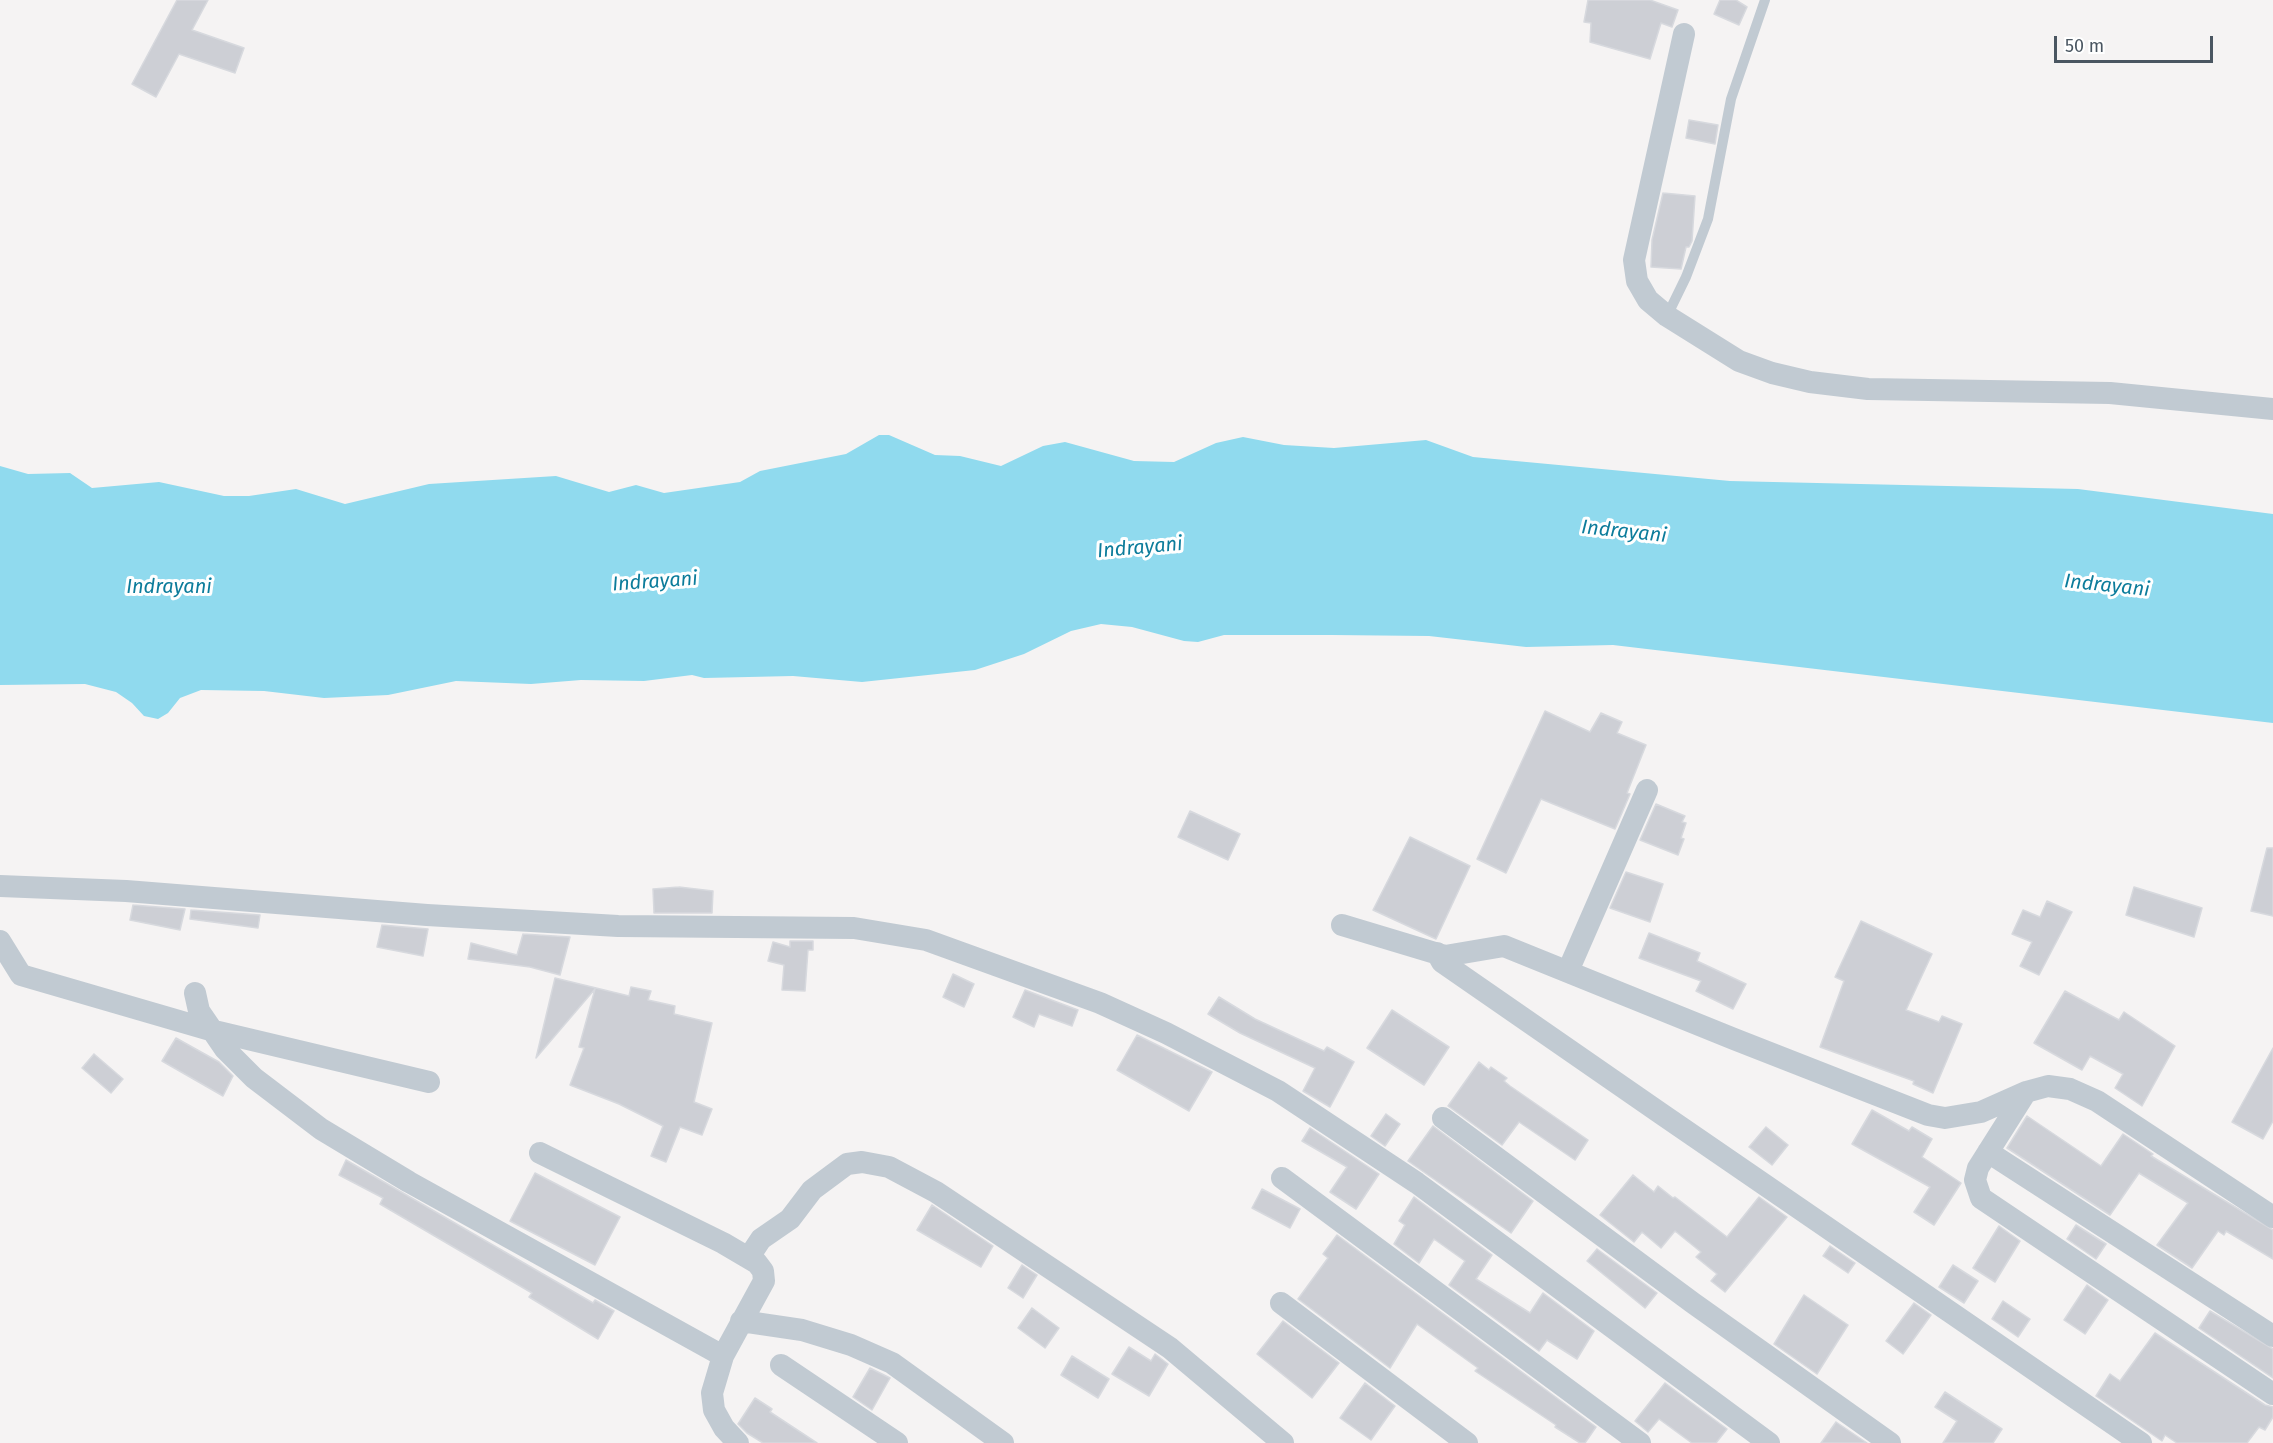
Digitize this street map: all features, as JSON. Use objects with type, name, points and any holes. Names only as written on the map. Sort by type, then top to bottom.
[{"type":"street","points":[[1684,34],[1634,260],[1637,280],[1648,300],[1667,316],[1739,361],[1772,374],[1810,382],[1868,389],[2110,393],[2273,409]]},
{"type":"street","points":[[1568,971],[1647,790]]},
{"type":"street","points":[[0,886],[126,891],[428,915],[618,926],[854,928],[926,940],[1100,1003],[1166,1033],[1278,1091],[1417,1183],[1769,1443]]},
{"type":"street","points":[[1342,925],[1444,956],[1504,946],[1945,1119],[1966,1117],[2026,1092],[2048,1086],[2070,1089],[2097,1101],[2273,1217]]},
{"type":"street","points":[[0,941],[21,975],[210,1030],[429,1082]]},
{"type":"street","points":[[1437,954],[1442,962],[1653,1109],[2141,1443]]},
{"type":"street","points":[[195,993],[199,1011],[210,1030],[254,1078],[321,1129],[409,1182],[723,1356]]},
{"type":"street","points":[[2026,1092],[1988,1152],[1975,1180],[1981,1198],[2273,1394]]},
{"type":"street","points":[[1443,1118],[1693,1303],[1890,1443]]},
{"type":"street","points":[[1988,1152],[2273,1336]]},
{"type":"street","points":[[540,1153],[749,1257],[763,1271],[764,1281],[723,1356],[712,1393],[714,1410],[724,1428],[738,1443]]},
{"type":"street","points":[[749,1257],[760,1239],[790,1219],[812,1190],[847,1164],[862,1162],[889,1167],[970,1214],[1170,1348],[1283,1443]]},
{"type":"street","points":[[1282,1178],[1640,1443]]},
{"type":"street","points":[[1281,1303],[1467,1443]]},
{"type":"street","points":[[741,1321],[802,1330],[851,1345],[892,1363],[1004,1443]]},
{"type":"street","points":[[781,1365],[897,1443]]},
{"type":"lane","points":[[1667,316],[1686,277],[1708,219],[1731,99],[1765,0]]},
{"type":"water","name":"Indrayani","points":[[879,435],[889,435],[935,455],[960,456],[1001,466],[1043,446],[1065,442],[1134,461],[1174,462],[1216,443],[1243,437],[1284,445],[1334,448],[1426,440],[1473,457],[1730,481],[2078,489],[2273,514],[2273,723],[1613,645],[1526,647],[1429,636],[1332,635],[1224,635],[1198,642],[1184,641],[1132,627],[1101,624],[1071,631],[1024,654],[975,670],[862,682],[793,676],[704,678],[692,675],[644,681],[581,680],[531,684],[456,681],[388,695],[324,698],[264,691],[201,690],[180,698],[168,713],[158,719],[144,716],[132,703],[116,692],[85,684],[0,685],[0,466],[28,474],[70,473],[92,488],[159,482],[224,496],[249,496],[296,489],[345,504],[429,484],[556,476],[609,492],[636,485],[664,493],[740,482],[760,471],[846,454]]},
{"type":"building","points":[[177,0],[208,0],[192,30],[244,48],[235,73],[179,54],[156,97],[132,84]]},
{"type":"building","points":[[1588,0],[1650,0],[1678,10],[1672,27],[1661,23],[1650,59],[1590,42],[1591,23],[1584,22]]},
{"type":"building","points":[[1720,0],[1736,0],[1747,7],[1739,25],[1714,14]]},
{"type":"building","points":[[1689,120],[1718,125],[1715,144],[1686,138]]},
{"type":"building","points":[[1663,193],[1695,196],[1692,241],[1689,247],[1686,247],[1681,269],[1651,267],[1652,240]]},
{"type":"building","points":[[1545,711],[1590,732],[1601,713],[1622,722],[1617,733],[1646,745],[1627,793],[1630,794],[1615,829],[1541,799],[1506,873],[1477,859]]},
{"type":"building","points":[[1656,804],[1685,816],[1682,822],[1686,823],[1681,838],[1684,839],[1678,855],[1640,840]]},
{"type":"building","points":[[1190,811],[1240,834],[1228,860],[1178,837]]},
{"type":"building","points":[[1410,837],[1470,866],[1436,939],[1373,910]]},
{"type":"building","points":[[2267,848],[2273,848],[2273,916],[2251,911]]},
{"type":"building","points":[[1626,872],[1663,884],[1650,922],[1610,908]]},
{"type":"building","points":[[679,887],[713,891],[712,913],[654,913],[653,889]]},
{"type":"building","points":[[2134,887],[2202,908],[2194,937],[2126,915]]},
{"type":"building","points":[[2047,901],[2072,912],[2039,975],[2020,966],[2032,942],[2012,934],[2023,910],[2040,917]]},
{"type":"building","points":[[133,905],[185,909],[180,930],[130,920]]},
{"type":"building","points":[[191,910],[260,915],[258,928],[190,919]]},
{"type":"building","points":[[1861,921],[1932,954],[1906,1010],[1939,1022],[1942,1016],[1962,1024],[1933,1093],[1913,1084],[1914,1081],[1820,1047],[1844,981],[1835,977]]},
{"type":"building","points":[[382,925],[428,929],[423,956],[377,947]]},
{"type":"building","points":[[1649,933],[1700,953],[1697,961],[1746,984],[1733,1009],[1696,991],[1701,981],[1639,958]]},
{"type":"building","points":[[523,934],[570,937],[560,975],[530,967],[468,959],[471,943],[517,955]]},
{"type":"building","points":[[790,941],[813,941],[813,950],[808,950],[805,991],[782,990],[784,965],[768,961],[773,942],[790,947]]},
{"type":"building","points":[[953,974],[974,984],[964,1007],[943,997]]},
{"type":"building","points":[[555,978],[629,996],[631,987],[651,991],[648,1000],[675,1006],[674,1014],[712,1023],[694,1102],[712,1109],[702,1135],[680,1127],[666,1162],[651,1156],[663,1126],[619,1104],[570,1085],[584,1048],[579,1047],[595,989],[536,1058]]},
{"type":"building","points":[[1025,990],[1078,1010],[1072,1026],[1039,1014],[1034,1027],[1013,1017]]},
{"type":"building","points":[[2065,991],[2119,1020],[2124,1012],[2175,1046],[2142,1106],[2115,1088],[2123,1074],[2090,1056],[2082,1070],[2034,1043]]},
{"type":"building","points":[[1219,997],[1255,1019],[1324,1051],[1327,1047],[1354,1062],[1330,1107],[1303,1091],[1315,1068],[1240,1033],[1208,1014]]},
{"type":"building","points":[[1392,1010],[1449,1047],[1424,1085],[1367,1048]]},
{"type":"building","points":[[1137,1035],[1212,1072],[1189,1111],[1117,1070]]},
{"type":"building","points":[[176,1038],[219,1062],[233,1076],[223,1096],[162,1061]]},
{"type":"building","points":[[2273,1048],[2273,1121],[2263,1139],[2232,1122]]},
{"type":"building","points":[[94,1054],[123,1079],[111,1093],[82,1068]]},
{"type":"building","points":[[1479,1062],[1489,1070],[1491,1067],[1507,1078],[1504,1081],[1510,1086],[1588,1140],[1575,1160],[1519,1122],[1502,1145],[1448,1106]]},
{"type":"building","points":[[1872,1110],[1909,1131],[1912,1127],[1932,1139],[1922,1157],[1961,1183],[1934,1225],[1914,1212],[1930,1187],[1852,1144]]},
{"type":"building","points":[[1386,1114],[1400,1124],[1385,1146],[1371,1136]]},
{"type":"building","points":[[2027,1116],[2101,1166],[2123,1134],[2153,1154],[2151,1156],[2273,1230],[2273,1259],[2226,1231],[2224,1235],[2218,1231],[2192,1268],[2157,1245],[2188,1203],[2139,1173],[2110,1215],[2007,1148]]},
{"type":"building","points":[[1433,1126],[1533,1201],[1511,1233],[1408,1161]]},
{"type":"building","points":[[1766,1127],[1788,1145],[1772,1165],[1749,1147]]},
{"type":"building","points":[[1310,1128],[1379,1174],[1356,1209],[1330,1192],[1347,1167],[1302,1141]]},
{"type":"building","points":[[346,1160],[593,1303],[595,1300],[614,1311],[598,1339],[529,1297],[532,1293],[380,1204],[383,1198],[339,1175]]},
{"type":"building","points":[[535,1173],[620,1217],[595,1265],[510,1221]]},
{"type":"building","points":[[1633,1175],[1654,1192],[1658,1186],[1673,1198],[1675,1197],[1727,1237],[1759,1197],[1787,1217],[1725,1292],[1711,1281],[1717,1274],[1696,1257],[1701,1252],[1675,1231],[1661,1248],[1642,1232],[1634,1242],[1600,1215]]},
{"type":"building","points":[[1262,1189],[1300,1209],[1290,1228],[1252,1208]]},
{"type":"building","points":[[1414,1197],[1492,1255],[1476,1279],[1530,1313],[1543,1293],[1594,1331],[1577,1359],[1547,1340],[1539,1351],[1449,1285],[1465,1261],[1434,1239],[1419,1263],[1394,1244],[1405,1225],[1399,1221]]},
{"type":"building","points":[[932,1205],[993,1246],[981,1267],[917,1230]]},
{"type":"building","points":[[2076,1225],[2106,1244],[2096,1259],[2067,1239]]},
{"type":"building","points":[[1999,1226],[2020,1241],[1995,1282],[1973,1268]]},
{"type":"building","points":[[1337,1235],[1596,1427],[1585,1443],[1580,1443],[1555,1427],[1556,1425],[1475,1371],[1478,1368],[1417,1324],[1390,1368],[1298,1299],[1328,1258],[1323,1254]]},
{"type":"building","points":[[1830,1246],[1855,1263],[1848,1273],[1823,1256]]},
{"type":"building","points":[[1597,1249],[1657,1293],[1645,1308],[1587,1261]]},
{"type":"building","points":[[1022,1265],[1037,1275],[1023,1298],[1008,1288]]},
{"type":"building","points":[[1953,1265],[1978,1281],[1964,1303],[1939,1287]]},
{"type":"building","points":[[2087,1285],[2108,1300],[2085,1334],[2064,1320]]},
{"type":"building","points":[[1804,1295],[1848,1325],[1817,1374],[1774,1344]]},
{"type":"building","points":[[2003,1301],[2030,1319],[2018,1337],[1992,1319]]},
{"type":"building","points":[[1914,1303],[1931,1315],[1903,1354],[1886,1341]]},
{"type":"building","points":[[1032,1308],[1059,1328],[1045,1348],[1018,1328]]},
{"type":"building","points":[[2210,1311],[2273,1349],[2273,1378],[2199,1328]]},
{"type":"building","points":[[1283,1321],[1339,1363],[1312,1398],[1257,1354]]},
{"type":"building","points":[[2155,1333],[2265,1405],[2273,1407],[2273,1417],[2265,1430],[2259,1427],[2247,1443],[2177,1443],[2165,1435],[2162,1441],[2096,1396],[2110,1374],[2120,1381]]},
{"type":"building","points":[[1129,1347],[1151,1361],[1155,1354],[1168,1364],[1149,1396],[1112,1374]]},
{"type":"building","points":[[1072,1356],[1109,1379],[1098,1398],[1061,1375]]},
{"type":"building","points":[[870,1368],[890,1378],[872,1410],[853,1397]]},
{"type":"building","points":[[1365,1383],[1395,1406],[1371,1440],[1340,1418]]},
{"type":"building","points":[[1665,1383],[1727,1429],[1716,1443],[1692,1443],[1659,1419],[1648,1432],[1635,1421]]},
{"type":"building","points":[[1945,1392],[2002,1429],[1993,1443],[1943,1443],[1957,1421],[1935,1407]]},
{"type":"building","points":[[755,1398],[772,1409],[770,1412],[817,1443],[763,1443],[747,1433],[738,1424]]},
{"type":"building","points":[[1836,1422],[1867,1443],[1821,1443]]}]
